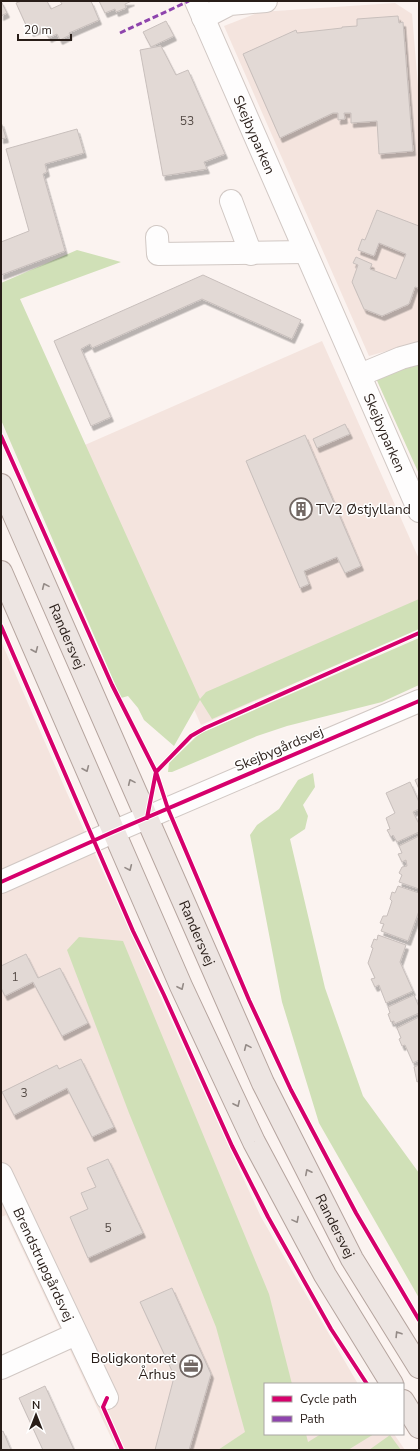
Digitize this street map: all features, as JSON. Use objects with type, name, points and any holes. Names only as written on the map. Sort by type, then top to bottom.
[{"type":"main road","name":"Randersvej","points":[[1,485],[263,1083],[352,1259],[419,1367]]},
{"type":"main road","points":[[1,572],[181,986],[254,1142],[325,1275],[391,1383]]},
{"type":"main road","points":[[404,1403],[419,1427]]},
{"type":"street","name":"Skejbyparken","points":[[266,1],[230,4],[199,9],[419,512]]},
{"type":"street","points":[[231,201],[251,254]]},
{"type":"street","points":[[158,246],[251,254],[305,252]]},
{"type":"street","name":"Skejbyparken","points":[[360,375],[401,358],[419,353]]},
{"type":"street","name":"Skejbygårdsvej","points":[[113,832],[419,702]]},
{"type":"street","points":[[1,882],[113,832]]},
{"type":"street","name":"Brendstrupgårdsvej","points":[[1,1174],[107,1398]]},
{"type":"street","name":"Brendstrupgårdsvej","points":[[1,1368],[76,1334]]},
{"type":"shaded area","points":[[395,3],[412,14],[419,98],[419,342],[369,356],[224,26],[260,12]]},
{"type":"shaded area","points":[[322,341],[419,559],[419,628],[201,725],[78,448]]},
{"type":"shaded area","points":[[1,641],[67,793],[261,1217],[357,1383],[264,1383],[264,1435],[395,1435],[405,1450],[117,1450],[6,1215],[1,1217]]},
{"type":"green space","points":[[77,250],[121,262],[20,299],[200,699],[206,692],[419,599],[419,629],[212,719],[200,700],[174,746],[144,720],[138,708],[128,696],[121,698],[1,420],[1,283]]},
{"type":"green space","points":[[419,357],[419,474],[374,374]]},
{"type":"green space","points":[[419,638],[419,685],[382,702],[287,726],[257,736],[172,772],[168,772],[169,763],[199,734]]},
{"type":"green space","points":[[313,773],[315,787],[303,805],[308,816],[305,829],[290,839],[325,988],[363,1096],[419,1173],[419,1298],[319,1123],[282,1002],[250,835],[257,825],[279,809],[298,780]]},
{"type":"green space","points":[[79,937],[123,941],[269,1294],[292,1383],[264,1383],[264,1435],[306,1435],[308,1442],[319,1435],[372,1435],[348,1450],[218,1450],[245,1432],[216,1327],[129,1113],[67,950]]},
{"type":"green space","points":[[390,1435],[401,1450],[369,1450]]},
{"type":"building","points":[[1,1],[7,13],[1,16]]},
{"type":"building","points":[[22,1],[47,1],[51,9],[62,4],[60,1],[91,1],[99,20],[69,33],[70,35],[60,40],[57,34],[49,38],[43,27],[31,32],[28,24],[26,25],[16,3]]},
{"type":"building","points":[[99,1],[132,1],[125,4],[126,8],[116,12],[115,9],[105,13]]},
{"type":"building","points":[[398,16],[399,23],[403,22],[413,151],[379,154],[377,121],[351,123],[351,113],[344,113],[345,119],[338,120],[338,113],[333,113],[280,138],[243,54],[296,30],[297,33],[357,26],[357,19]]},
{"type":"building","points":[[166,21],[174,36],[151,47],[143,32]]},
{"type":"building","points":[[161,46],[176,75],[188,70],[225,154],[204,162],[207,169],[163,176],[140,50]]},
{"type":"building","points":[[1,122],[6,138],[1,139]]},
{"type":"building","points":[[77,129],[84,153],[45,164],[47,172],[43,174],[65,251],[1,275],[1,242],[29,231],[6,149]]},
{"type":"building","points":[[377,210],[419,226],[419,288],[415,287],[409,304],[382,316],[364,309],[352,282],[358,265],[353,263],[356,257],[372,264],[370,269],[396,279],[406,254],[379,243],[374,256],[358,250],[362,239],[365,240]]},
{"type":"building","points":[[203,275],[301,320],[292,339],[202,299],[92,348],[90,344],[81,349],[111,417],[91,426],[54,341]]},
{"type":"building","points":[[345,424],[350,434],[317,448],[313,439]]},
{"type":"building","name":"TV2 Østjylland","points":[[305,435],[361,566],[345,573],[337,557],[304,571],[309,584],[300,588],[246,461]]},
{"type":"building","points":[[419,778],[419,789],[415,780]]},
{"type":"building","points":[[410,782],[419,802],[419,809],[413,812],[419,824],[419,832],[397,842],[393,835],[391,837],[387,830],[390,829],[386,818],[395,813],[386,793]]},
{"type":"building","points":[[419,836],[419,889],[399,882],[402,875],[399,873],[402,867],[407,866],[406,860],[402,862],[398,854],[402,853],[399,846]]},
{"type":"building","points":[[398,886],[419,893],[419,911],[408,941],[381,931],[384,924],[380,923],[383,916],[387,916],[392,901],[390,899],[392,892],[395,893]]},
{"type":"building","points":[[378,935],[406,945],[400,962],[413,991],[386,1003],[379,985],[375,987],[371,979],[375,978],[368,963],[373,948],[371,947],[374,939],[377,940]]},
{"type":"building","points":[[26,954],[38,978],[60,968],[88,1023],[62,1036],[33,982],[5,996],[1,988],[1,966]]},
{"type":"building","points":[[414,995],[419,1007],[419,1013],[394,1024],[394,1021],[391,1022],[388,1014],[390,1013],[388,1007]]},
{"type":"building","points":[[419,1017],[419,1060],[413,1063],[405,1045],[402,1046],[397,1028]]},
{"type":"building","points":[[81,1059],[114,1127],[92,1137],[67,1088],[14,1115],[2,1092],[57,1065],[59,1069]]},
{"type":"building","points":[[419,1065],[419,1081],[417,1082],[414,1067]]},
{"type":"building","points":[[108,1159],[143,1233],[88,1258],[70,1217],[88,1209],[81,1193],[96,1187],[87,1168]]},
{"type":"building","points":[[172,1288],[211,1374],[189,1450],[155,1450],[173,1381],[173,1373],[140,1302]]},
{"type":"building","points":[[45,1386],[74,1450],[43,1450],[19,1398]]},
{"type":"building","points":[[3,1431],[11,1450],[1,1450],[1,1432]]},
{"type":"marked path","points":[[120,33],[189,1]]},
{"type":"cycle path","points":[[1,436],[112,685],[156,772],[168,809],[249,1000],[291,1090],[356,1213],[419,1320]]},
{"type":"cycle path","points":[[1,626],[133,931],[164,995],[232,1146],[268,1217],[331,1329],[366,1383]]},
{"type":"cycle path","points":[[147,818],[156,772],[191,736],[205,728],[419,633]]},
{"type":"cycle path","points":[[1,882],[113,832],[419,701]]},
{"type":"cycle path","points":[[107,1398],[103,1407],[122,1450]]},
{"type":"place","name":"TV2 Østjylland","points":[[301,509]]},
{"type":"place","name":"Boligkontoret Århus","points":[[191,1366]]}]
